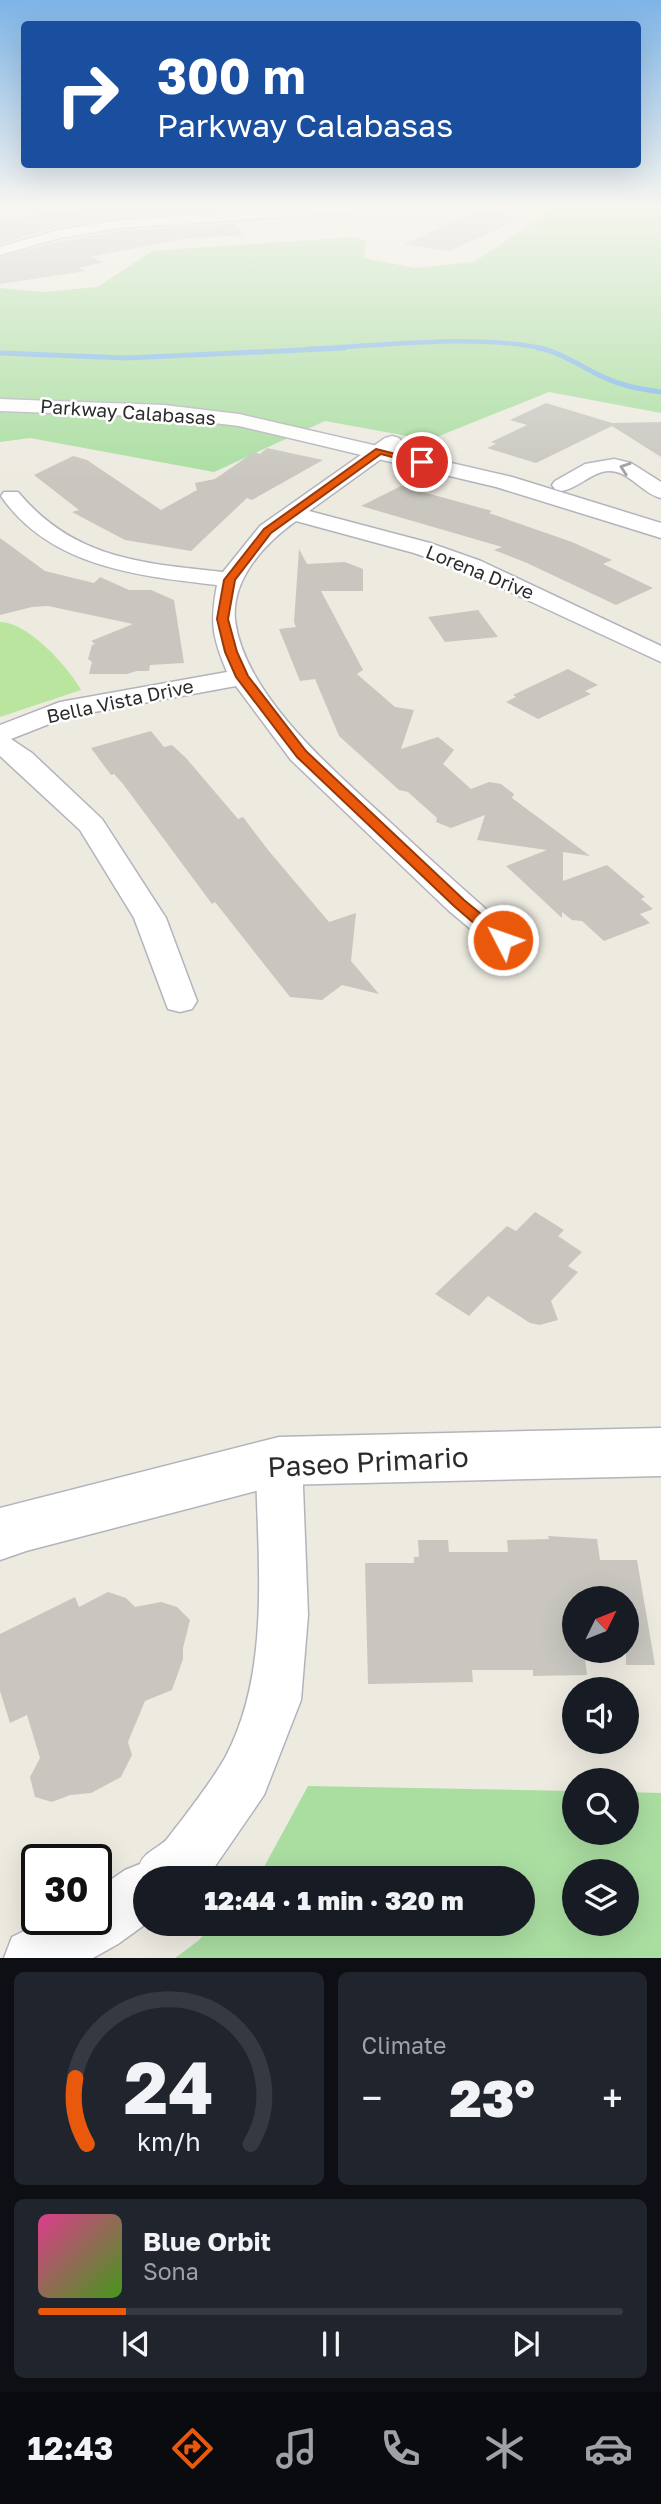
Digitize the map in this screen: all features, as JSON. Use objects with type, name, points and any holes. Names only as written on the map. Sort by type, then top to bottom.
[{"type":"street","name":"Parkway Calabasas","points":[[0,398],[167,404],[267,416],[332,427],[378,453]]},
{"type":"street","name":"Parkway Calabasas","points":[[0,405],[164,411],[239,420],[378,453],[554,489],[661,516]]},
{"type":"street","points":[[378,453],[268,531],[229,580],[223,619],[231,652],[242,677],[301,754],[459,903],[503,940]]},
{"type":"street","points":[[554,489],[595,467],[615,464],[629,467],[661,492]]},
{"type":"street","name":"Parkway Calabasas","points":[[554,489],[661,531]]},
{"type":"street","points":[[11,496],[31,522],[75,547],[150,570],[229,580]]},
{"type":"street","name":"Lorena Drive","points":[[290,513],[422,548],[473,566],[661,655]]},
{"type":"street","name":"Bella Vista Drive","points":[[0,734],[60,710],[242,677]]},
{"type":"street","points":[[0,744],[22,760],[92,825],[150,918],[180,1001]]},
{"type":"street","name":"Paseo Primario","points":[[0,1534],[39,1521],[279,1461],[661,1452]]},
{"type":"street","points":[[178,1866],[185,1861],[245,1776],[275,1700],[283,1615],[279,1461]]},
{"type":"street","points":[[33,1958],[98,1924],[133,1898]]},
{"type":"green space","points":[[0,297],[661,297],[661,413],[549,392],[429,440],[325,421],[214,472],[30,438],[0,442]]},
{"type":"green space","points":[[0,622],[23,629],[35,637],[57,658],[81,690],[0,717]]},
{"type":"green space","points":[[308,1786],[562,1791],[562,1845],[639,1845],[639,1792],[661,1793],[661,1958],[175,1958],[203,1936],[535,1936],[535,1866],[265,1866]]},
{"type":"building","points":[[546,403],[612,423],[661,422],[661,457],[612,426],[536,463],[487,448],[496,444],[491,442],[527,425],[510,420]]},
{"type":"building","points":[[267,448],[323,460],[252,500],[247,498],[191,551],[125,540],[72,512],[79,510],[34,475],[73,456],[77,457],[87,460],[161,510],[197,490],[195,483],[215,479],[254,452],[260,454]]},
{"type":"building","points":[[401,486],[492,511],[489,513],[572,542],[612,560],[603,564],[653,588],[616,605],[494,550],[502,547],[361,506]]},
{"type":"building","points":[[0,538],[45,571],[94,583],[100,577],[129,590],[151,590],[174,600],[184,663],[150,665],[149,671],[127,674],[89,674],[92,662],[88,659],[92,645],[95,644],[91,641],[133,624],[48,606],[0,615]]},
{"type":"building","points":[[299,549],[307,564],[345,562],[363,569],[363,591],[321,591],[363,670],[357,674],[395,707],[414,710],[401,749],[438,737],[454,750],[443,764],[471,789],[489,782],[501,784],[514,794],[512,798],[590,856],[563,852],[563,881],[607,865],[645,897],[641,899],[653,909],[640,914],[650,923],[604,941],[582,921],[572,920],[562,912],[562,918],[506,866],[547,850],[477,840],[485,815],[451,828],[436,822],[437,818],[408,792],[399,790],[339,736],[315,679],[300,681],[279,629],[296,627],[294,622]]},
{"type":"building","points":[[478,610],[498,637],[445,642],[428,617]]},
{"type":"building","points":[[568,669],[598,685],[585,691],[591,694],[538,719],[506,702],[516,697],[513,695]]},
{"type":"building","points":[[151,731],[164,747],[172,745],[186,758],[238,819],[243,817],[329,922],[356,913],[351,961],[379,994],[342,985],[322,1000],[290,997],[215,902],[212,904],[123,784],[114,774],[111,775],[91,748]]},
{"type":"building","points":[[535,1212],[564,1230],[558,1236],[582,1252],[568,1266],[578,1272],[551,1301],[558,1320],[540,1325],[530,1323],[488,1296],[469,1316],[435,1294],[507,1226],[516,1231]]},
{"type":"building","points":[[548,1536],[597,1539],[600,1560],[637,1560],[655,1665],[626,1665],[639,1663],[639,1586],[562,1586],[562,1663],[586,1663],[587,1675],[533,1676],[533,1670],[472,1670],[473,1682],[368,1684],[365,1563],[414,1563],[414,1557],[419,1557],[418,1540],[448,1540],[449,1552],[508,1552],[507,1540],[549,1539]]},
{"type":"building","points":[[108,1592],[126,1598],[135,1607],[161,1602],[177,1607],[190,1620],[183,1659],[172,1690],[145,1701],[128,1742],[132,1755],[121,1777],[91,1793],[70,1795],[52,1802],[35,1797],[30,1777],[40,1758],[27,1715],[10,1723],[0,1691],[0,1634],[75,1597],[79,1607]]},
{"type":"waterway","points":[[307,349],[458,341],[518,344],[546,349]]},
{"type":"waterway","points":[[0,353],[126,358],[344,348]]},
{"type":"waterway","points":[[538,348],[563,356],[617,383],[661,392]]},
{"type":"route","points":[[422,462],[380,451],[290,513],[268,531],[229,580],[223,619],[231,652],[242,677],[301,754],[459,903],[503,940]]}]
